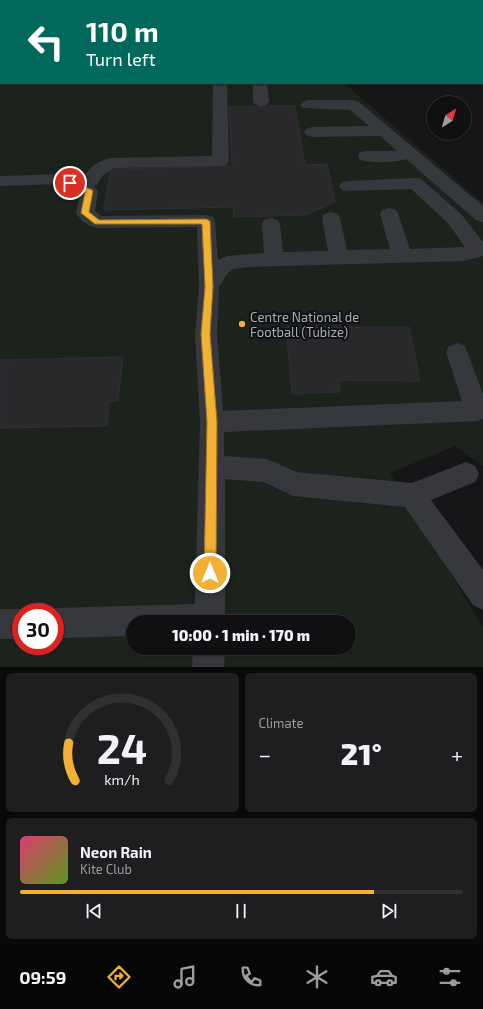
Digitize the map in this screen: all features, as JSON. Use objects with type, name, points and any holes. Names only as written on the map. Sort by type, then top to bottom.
[{"type":"street","points":[[78,186],[91,181],[94,173],[110,163],[220,162],[220,84]]},
{"type":"street","points":[[260,84],[261,102]]},
{"type":"street","points":[[308,105],[354,105],[483,216]]},
{"type":"street","points":[[312,132],[385,131]]},
{"type":"street","points":[[366,156],[399,156],[409,152]]},
{"type":"street","points":[[0,180],[62,179],[89,191],[85,213],[98,222],[206,221],[209,287],[206,334],[212,422],[209,615]]},
{"type":"street","points":[[209,287],[220,268],[227,263],[249,260],[464,254],[481,250],[454,218],[415,182],[348,186]]},
{"type":"street","points":[[389,214],[402,255]]},
{"type":"street","points":[[331,218],[339,257]]},
{"type":"street","points":[[271,224],[274,259]]},
{"type":"street","points":[[212,422],[477,411],[457,352]]},
{"type":"street","points":[[211,466],[267,471],[293,484],[412,495],[466,474]]},
{"type":"street","points":[[412,495],[483,595]]},
{"type":"street","points":[[64,623],[126,626]]},
{"type":"street","points":[[0,624],[12,624]]},
{"type":"street","points":[[208,655],[208,667]]},
{"type":"shaded area","name":"Centre National de Football (Tubize)","points":[[0,84],[345,84],[483,203],[483,466],[455,446],[390,473],[483,627],[483,667],[0,667]]},
{"type":"building","points":[[266,106],[295,106],[305,165],[327,164],[335,202],[305,215],[234,217],[233,207],[104,210],[110,172],[116,169],[232,166],[229,107],[262,108]]},
{"type":"building","points":[[286,327],[409,327],[420,381],[339,380],[340,392],[292,394]]},
{"type":"building","points":[[123,357],[118,401],[109,401],[107,426],[0,428],[0,360]]},
{"type":"place","name":"Centre National de Football (Tubize)","points":[[242,324]]},
{"type":"route","points":[[70,183],[89,191],[85,213],[98,222],[206,221],[209,287],[206,334],[212,422],[210,573]]}]
